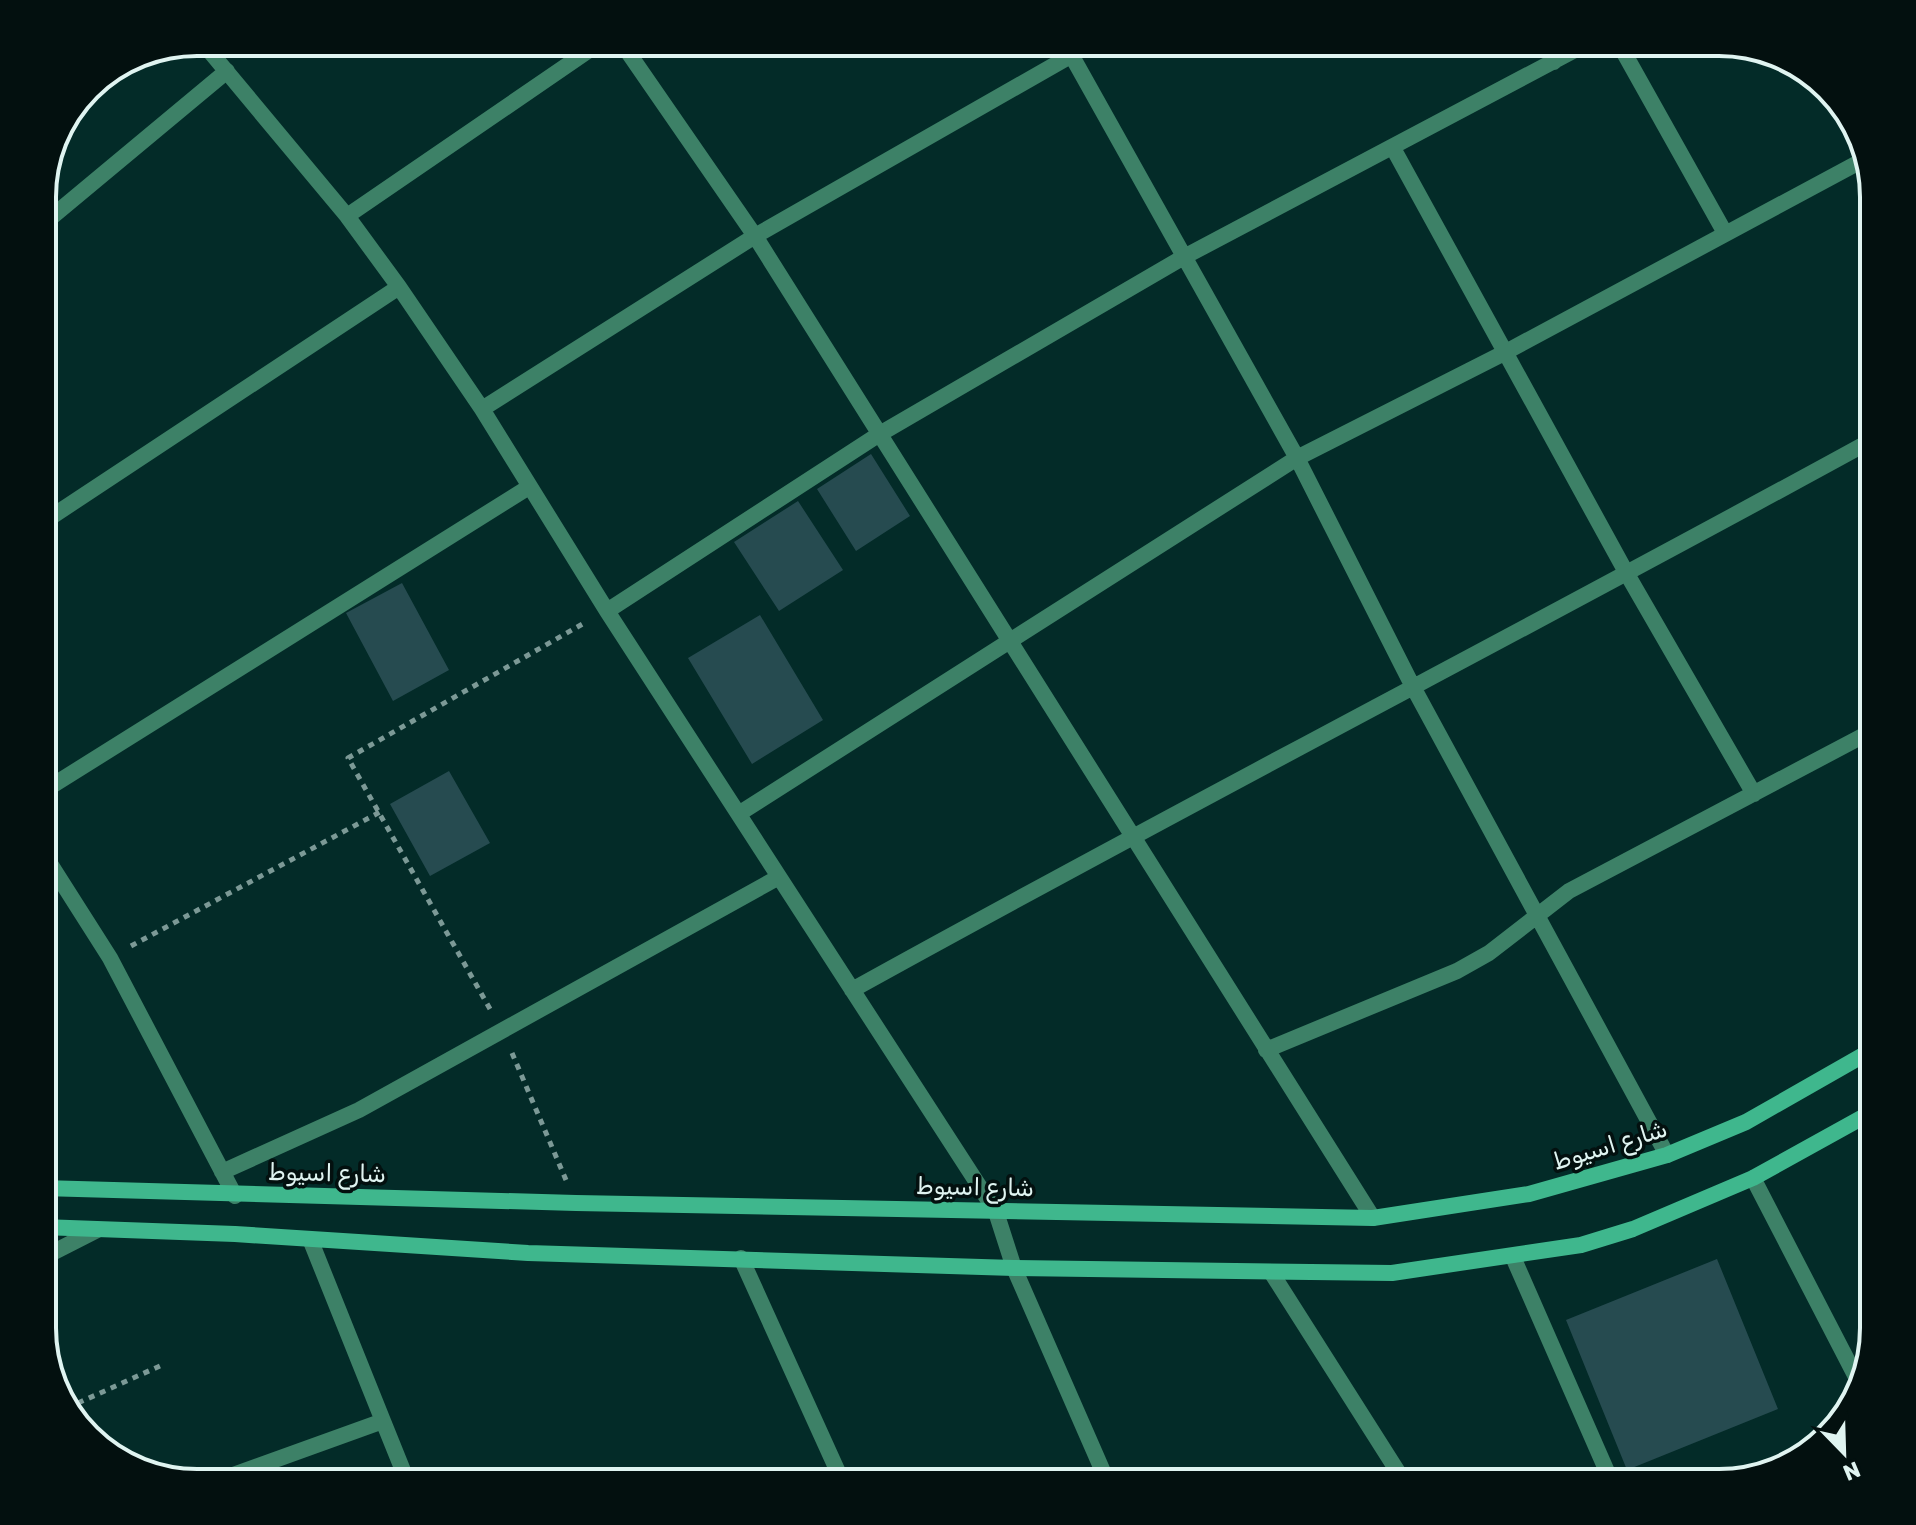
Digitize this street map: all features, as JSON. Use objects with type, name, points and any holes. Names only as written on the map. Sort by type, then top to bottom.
[{"type":"street","points":[[214,56],[347,216],[482,409],[607,611],[996,1212],[1014,1268],[1102,1469]]},
{"type":"street","points":[[347,216],[581,56]]},
{"type":"street","points":[[631,56],[755,236],[878,435],[1012,638],[1373,1218]]},
{"type":"street","points":[[482,409],[755,236],[1056,56]]},
{"type":"street","points":[[1072,56],[1182,258],[1297,458],[1412,685],[1667,1155]]},
{"type":"street","points":[[1551,56],[1554,62]]},
{"type":"street","points":[[607,611],[878,435],[1182,258],[1565,56]]},
{"type":"street","points":[[1626,56],[1725,233]]},
{"type":"street","points":[[56,213],[227,71]]},
{"type":"street","points":[[1393,148],[1627,574],[1754,794]]},
{"type":"street","points":[[740,813],[1297,458],[1504,353],[1856,164]]},
{"type":"street","points":[[56,514],[399,287]]},
{"type":"street","points":[[852,990],[1133,834],[1627,574],[1860,447]]},
{"type":"street","points":[[56,783],[529,487]]},
{"type":"street","points":[[1266,1050],[1457,971],[1489,953],[1569,891],[1860,737]]},
{"type":"street","points":[[56,873],[110,958],[235,1196]]},
{"type":"street","points":[[222,1172],[359,1110],[779,877]]},
{"type":"street","name":"شارع اسيوط","points":[[56,1189],[235,1196],[1373,1218],[1529,1194],[1667,1155],[1746,1122],[1860,1057]]},
{"type":"street","points":[[56,1228],[528,1253],[1014,1268],[1392,1273],[1581,1245],[1633,1229],[1753,1178],[1860,1119]]},
{"type":"street","points":[[1753,1178],[1853,1371]]},
{"type":"street","points":[[56,1251],[97,1230]]},
{"type":"street","points":[[310,1239],[402,1469]]},
{"type":"street","points":[[1513,1257],[1606,1469]]},
{"type":"street","points":[[741,1258],[837,1469]]},
{"type":"street","points":[[1271,1272],[1396,1469]]},
{"type":"street","points":[[250,1469],[383,1421]]},
{"type":"path","points":[[576,1203],[504,1032],[348,758],[607,611]]},
{"type":"path","points":[[110,958],[380,812]]},
{"type":"path","points":[[78,1403],[162,1365]]},
{"type":"building","points":[[871,454],[910,516],[856,551],[817,489]]},
{"type":"building","points":[[798,501],[843,570],[779,611],[734,542]]},
{"type":"building","points":[[402,583],[449,670],[393,701],[346,613]]},
{"type":"building","points":[[760,615],[823,720],[752,764],[688,658]]},
{"type":"building","points":[[449,771],[490,843],[430,876],[390,804]]},
{"type":"building","points":[[1717,1259],[1778,1409],[1627,1469],[1566,1320]]}]
